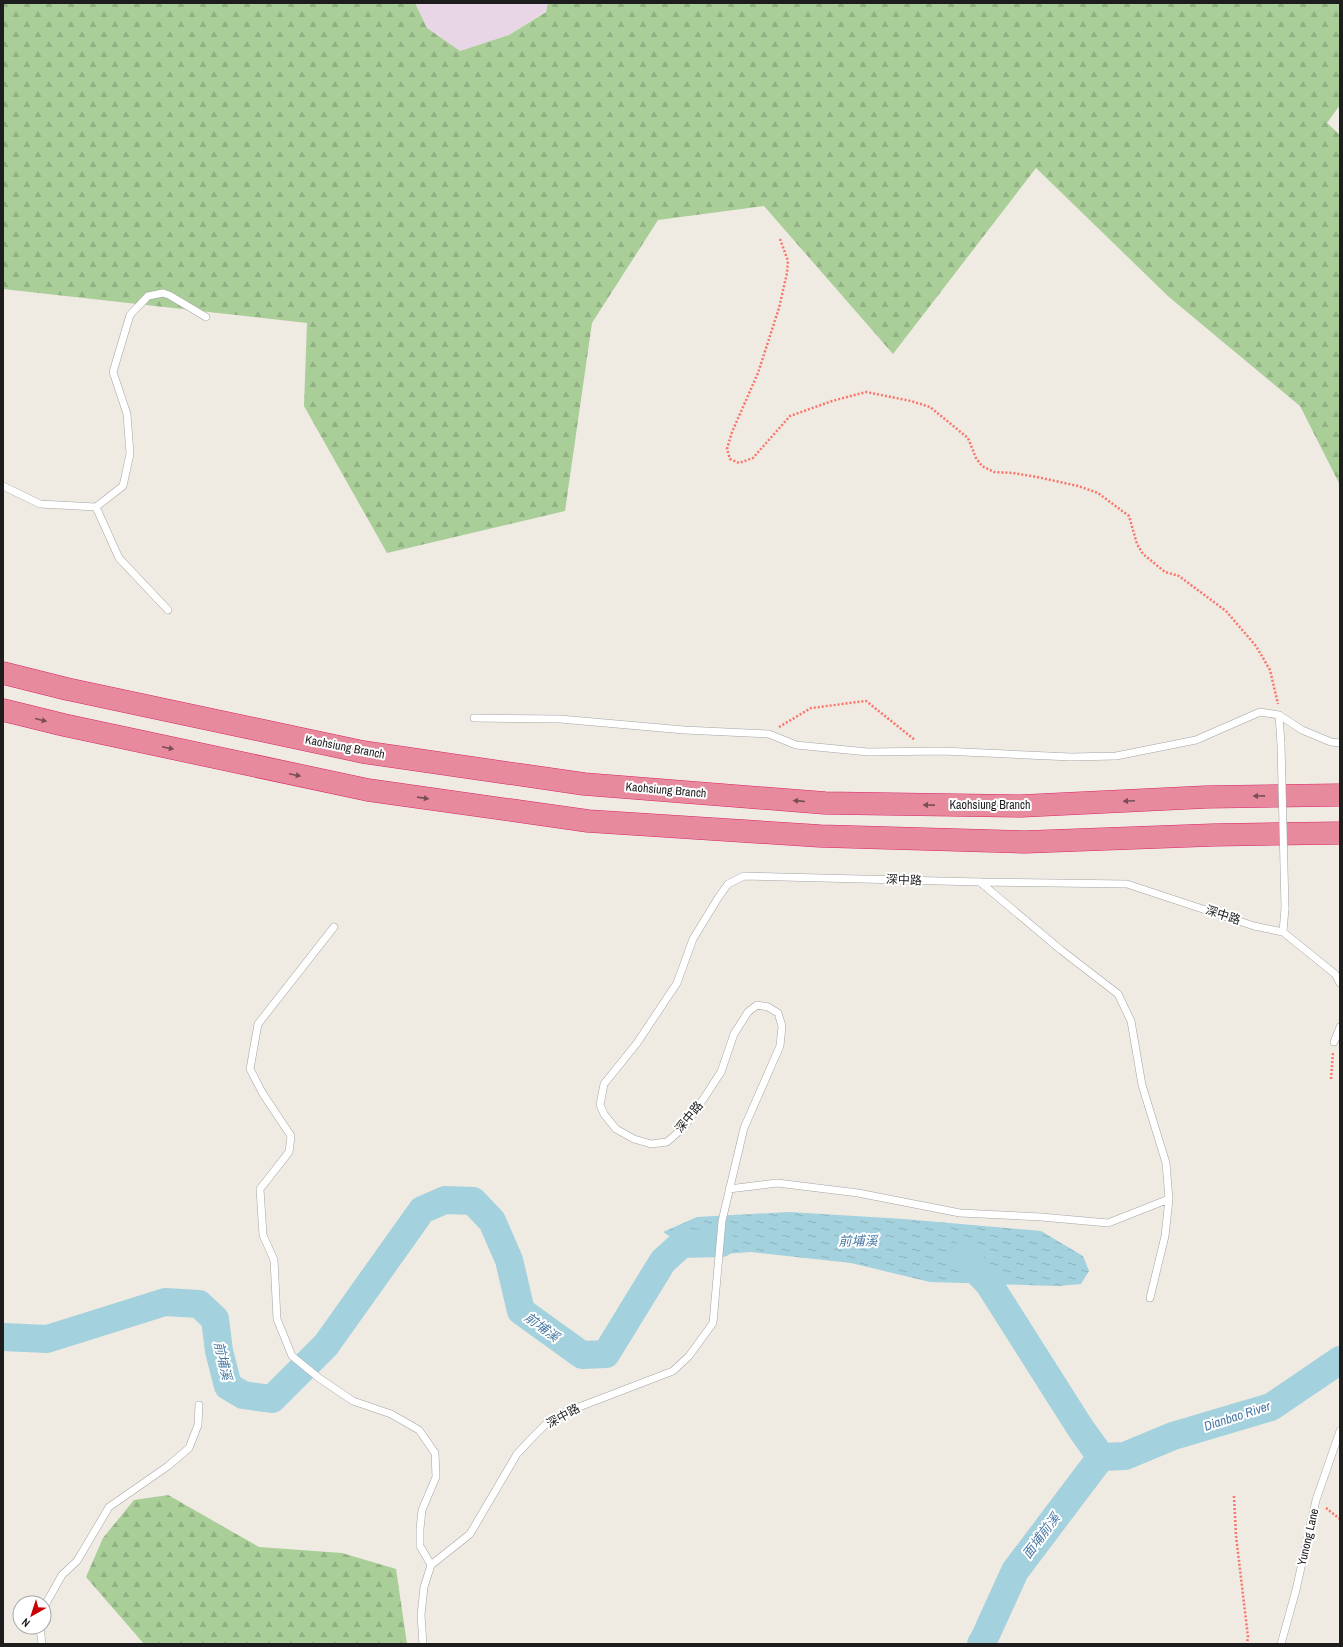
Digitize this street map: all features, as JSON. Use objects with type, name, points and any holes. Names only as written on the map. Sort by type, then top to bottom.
[{"type":"highway","name":"Kaohsiung Branch","points":[[3,673],[67,689],[363,752],[584,784],[825,803],[1005,806],[1206,797],[1340,795]]},
{"type":"highway","points":[[3,710],[64,726],[368,790],[588,821],[820,836],[1024,842],[1213,835],[1340,833]]},
{"type":"lane","points":[[3,486],[40,504],[96,507],[123,486],[130,454],[127,414],[113,372],[130,315],[148,296],[162,293],[169,295],[206,317]]},
{"type":"lane","points":[[96,507],[120,558],[168,610]]},
{"type":"lane","points":[[474,718],[560,719],[684,730],[768,734],[796,746],[868,752],[929,751],[1071,757],[1116,756],[1196,740],[1260,712],[1279,715],[1302,730],[1331,742],[1340,743]]},
{"type":"lane","points":[[1279,715],[1285,908],[1283,932]]},
{"type":"lane","name":"深中路","points":[[430,1564],[470,1534],[517,1454],[546,1424],[566,1412],[673,1371],[689,1356],[714,1323],[722,1221],[744,1128],[780,1046],[782,1026],[778,1013],[768,1007],[757,1005],[748,1012],[734,1034],[721,1072],[684,1127],[667,1142],[651,1144],[634,1139],[616,1128],[604,1114],[600,1105],[604,1084],[637,1043],[677,983],[693,939],[728,884],[744,876],[1127,884],[1254,926],[1283,932],[1335,974],[1340,983]]},
{"type":"lane","points":[[980,882],[1061,950],[1118,994],[1131,1021],[1142,1085],[1166,1163],[1169,1199],[1165,1236],[1150,1298]]},
{"type":"lane","points":[[334,928],[258,1024],[250,1069],[262,1094],[291,1136],[289,1152],[260,1189],[263,1235],[274,1260],[277,1320],[292,1356],[353,1401],[391,1414],[419,1430],[435,1453],[436,1477],[422,1510],[420,1529],[420,1546],[430,1564],[424,1587],[421,1615],[423,1644]]},
{"type":"lane","points":[[1334,1042],[1340,1027]]},
{"type":"lane","points":[[729,1189],[777,1183],[858,1193],[960,1213],[1041,1217],[1108,1223],[1169,1199]]},
{"type":"lane","points":[[51,1595],[62,1575],[77,1562],[109,1507],[168,1466],[189,1448],[198,1425],[199,1405]]},
{"type":"lane","name":"Yunong Lane","points":[[1281,1644],[1296,1590],[1316,1500],[1340,1431]]},
{"type":"path","points":[[780,239],[788,261],[781,301],[758,373],[726,449],[730,459],[739,463],[753,458],[790,416],[832,401],[866,392],[911,401],[930,407],[968,438],[976,458],[982,466],[994,472],[1013,473],[1078,486],[1098,493],[1129,516],[1137,544],[1143,554],[1165,572],[1179,576],[1226,611],[1256,646],[1270,670],[1276,692],[1279,715]]},
{"type":"path","points":[[768,734],[811,708],[866,701],[929,751]]},
{"type":"path","points":[[1331,1079],[1334,1042]]},
{"type":"path","points":[[1234,1496],[1236,1536],[1248,1637],[1247,1644]]},
{"type":"path","points":[[1316,1500],[1340,1520]]},
{"type":"shaded area","points":[[415,3],[548,3],[546,11],[509,35],[460,51],[427,28]]},
{"type":"green space","points":[[3,3],[415,3],[427,28],[460,51],[509,35],[546,12],[548,3],[1340,3],[1340,105],[1327,123],[1340,135],[1340,485],[1300,406],[1169,297],[1036,168],[893,354],[764,206],[658,220],[592,323],[565,511],[387,553],[304,406],[307,323],[3,289]]},
{"type":"green space","points":[[168,1495],[259,1547],[342,1553],[396,1569],[407,1644],[144,1644],[86,1577],[103,1538],[134,1500]]},
{"type":"water","points":[[789,1212],[904,1219],[1041,1231],[1083,1256],[1089,1271],[1081,1284],[1058,1286],[930,1282],[851,1263],[751,1252],[697,1256],[663,1232],[697,1217]]},
{"type":"waterway","name":"前埔溪","points":[[3,1337],[47,1339],[165,1302],[199,1304],[215,1319],[219,1351],[228,1386],[243,1395],[272,1399],[326,1345],[422,1210],[445,1200],[473,1201],[492,1221],[509,1260],[521,1311],[582,1355],[606,1354],[663,1261],[682,1244],[721,1243]]},
{"type":"waterway","name":"前埔溪","points":[[963,1256],[989,1284],[1081,1429],[1101,1457]]},
{"type":"waterway","name":"面埔前溪","points":[[981,1644],[1015,1571],[1101,1457],[1125,1456],[1173,1436],[1271,1407],[1340,1360]]},
{"type":"water label","name":"Dianbao River","points":[[1237,1416]]}]
